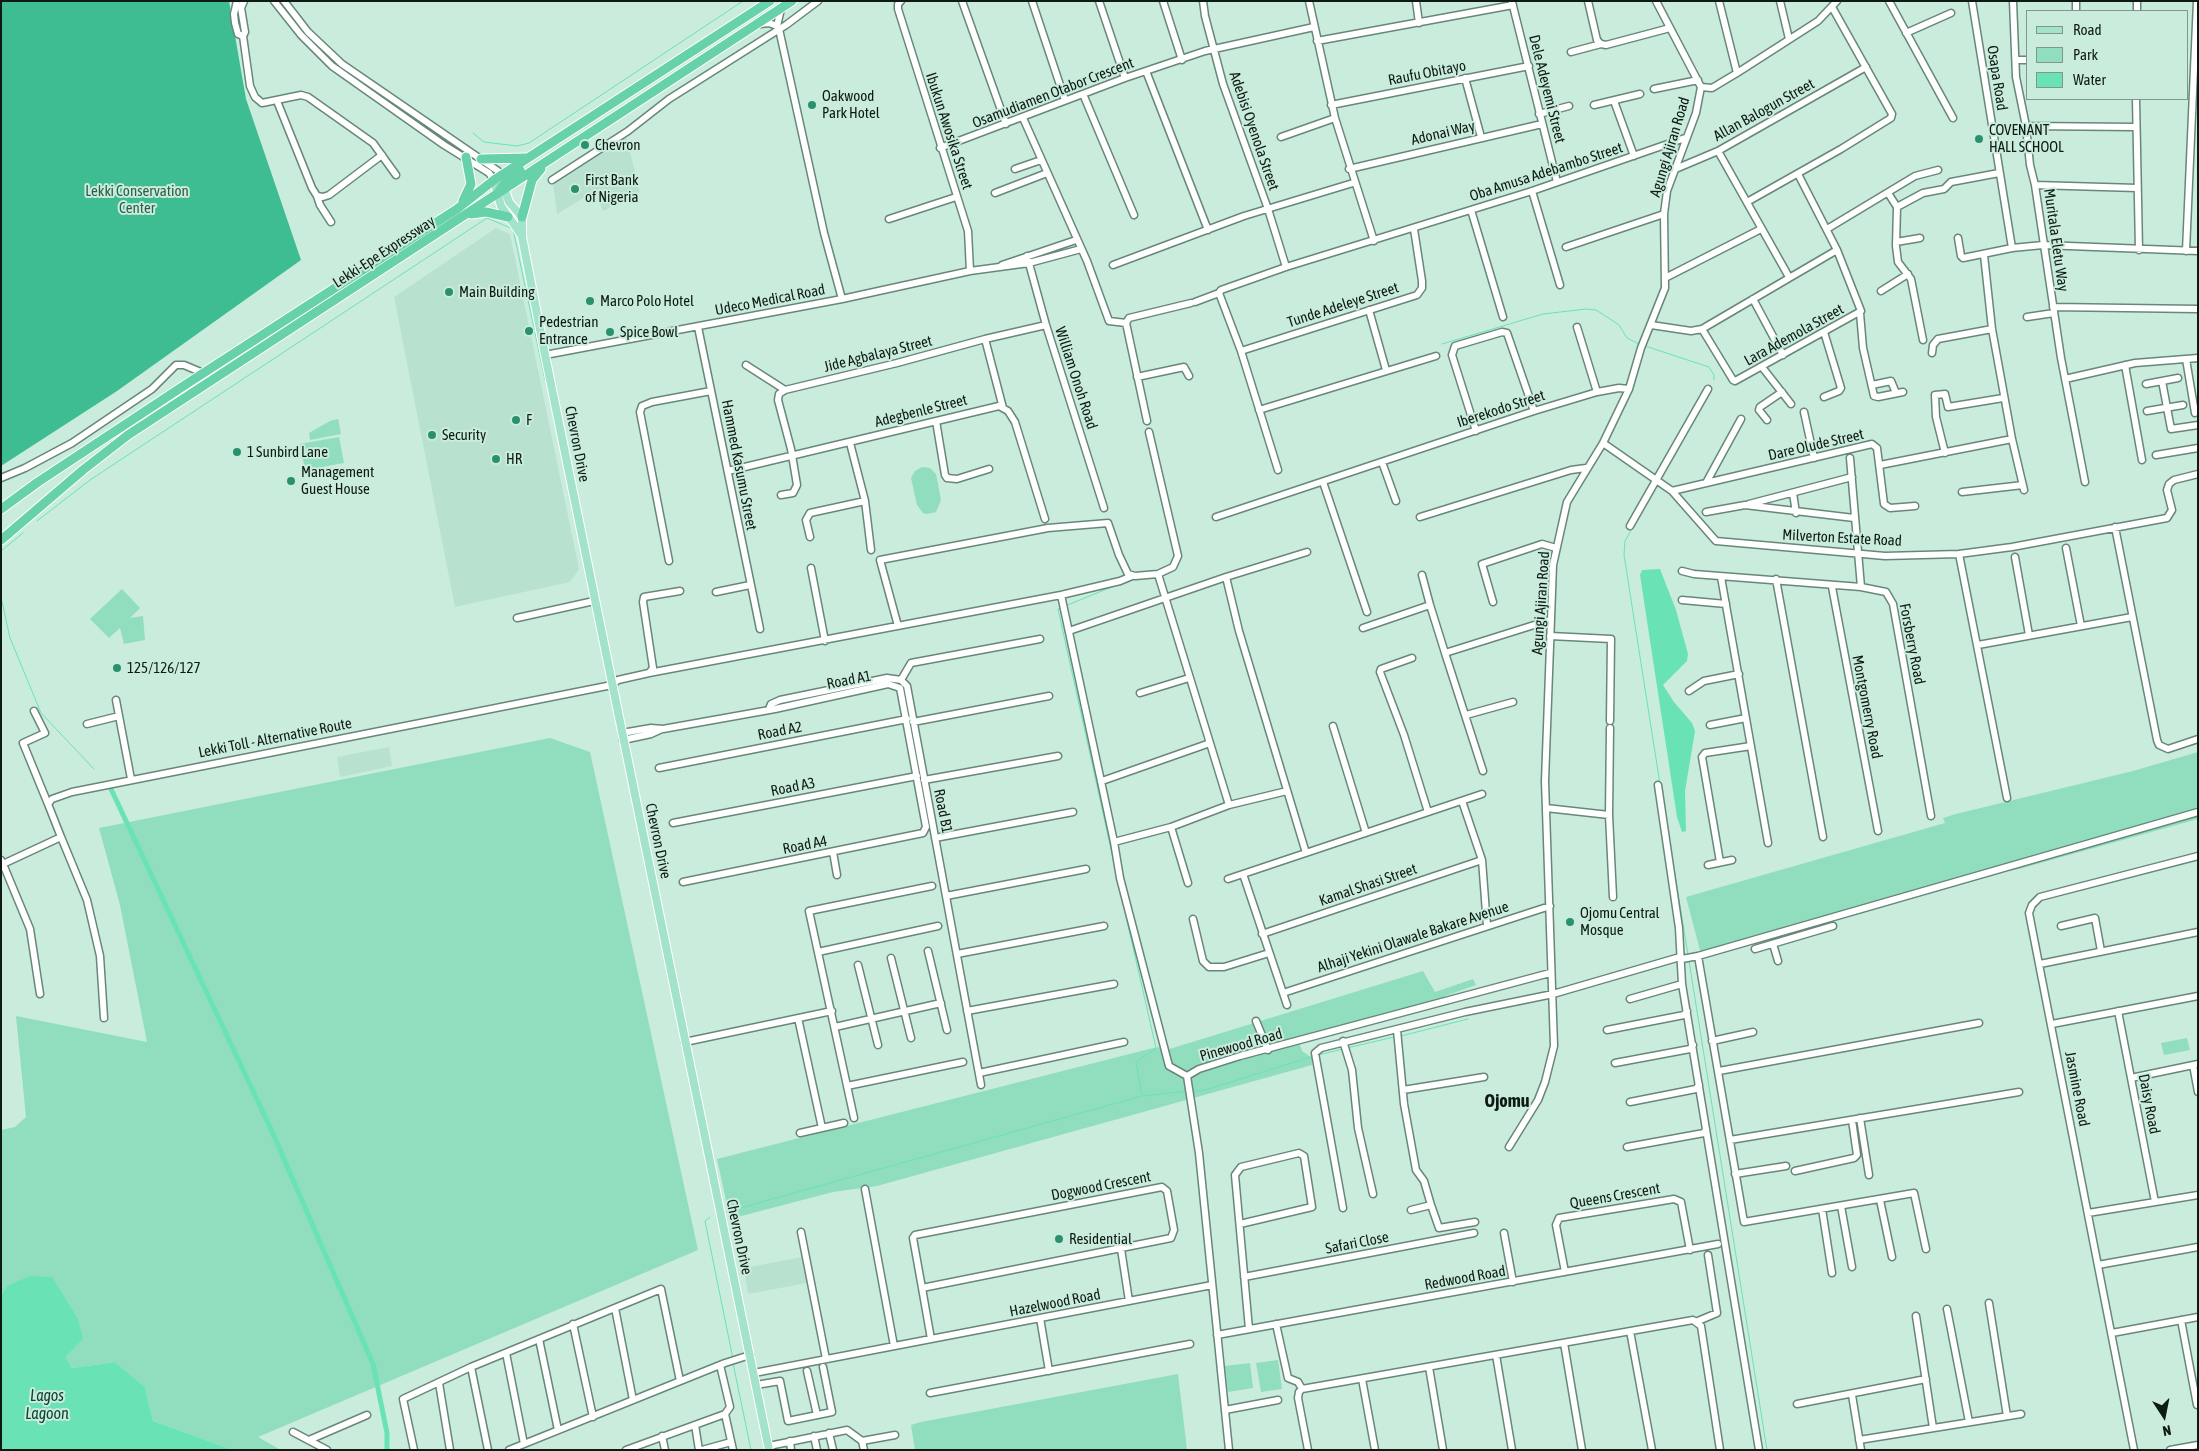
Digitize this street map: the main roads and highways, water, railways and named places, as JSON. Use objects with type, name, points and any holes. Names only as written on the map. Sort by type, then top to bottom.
[{"type":"highway","name":"Lekki-Epe Expressway","points":[[1,538],[128,435],[466,215],[534,156],[770,1]]},
{"type":"highway","name":"Lekki-Epe Expressway","points":[[5,506],[188,382],[456,209],[548,160],[792,1]]},
{"type":"highway","points":[[429,239],[433,232],[477,203],[522,168],[583,129],[593,118]]},
{"type":"highway","points":[[481,159],[516,160],[534,156]]},
{"type":"highway","points":[[456,209],[470,192],[471,184],[466,157]]},
{"type":"highway","points":[[522,217],[532,180],[548,160]]},
{"type":"highway","points":[[466,215],[486,212],[508,218]]},
{"type":"highway","points":[[1,514],[5,506]]},
{"type":"main road","points":[[499,186],[509,202],[522,217]]},
{"type":"main road","name":"Chevron Drive","points":[[499,186],[508,218],[522,236]]},
{"type":"main road","name":"Chevron Drive","points":[[522,217],[522,236],[594,601],[769,1448]]},
{"type":"water","points":[[1660,569],[1676,610],[1688,654],[1687,661],[1663,685],[1674,702],[1692,723],[1695,731],[1685,791],[1686,831],[1682,832],[1677,817],[1640,575],[1642,570]]},
{"type":"water","name":"Lagos Lagoon","points":[[30,1276],[52,1277],[78,1319],[83,1339],[65,1357],[72,1368],[115,1362],[145,1387],[153,1421],[233,1450],[1,1450],[1,1295],[7,1286]]},
{"type":"waterway","points":[[473,133],[484,142],[517,146],[529,143],[743,1]]},
{"type":"waterway","points":[[37,521],[90,480],[487,218],[513,229],[545,380]]},
{"type":"waterway","points":[[1442,344],[1543,314],[1586,309],[1596,310],[1610,319],[1619,325],[1627,338],[1639,344]]},
{"type":"waterway","points":[[1645,346],[1709,367],[1714,375],[1714,380]]},
{"type":"waterway","points":[[1645,506],[1625,541],[1624,555],[1660,784]]},
{"type":"waterway","points":[[1,551],[23,533]]},
{"type":"waterway","points":[[1065,606],[1119,584]]},
{"type":"waterway","points":[[1,597],[10,638],[41,713],[94,769]]},
{"type":"waterway","points":[[1061,608],[1058,609],[1114,863]]},
{"type":"waterway","points":[[111,789],[270,1127],[373,1364],[387,1433],[387,1450]]},
{"type":"waterway","points":[[1669,838],[1688,955]]},
{"type":"waterway","points":[[726,1212],[1142,1096],[1136,1062],[1156,1048],[1122,899]]},
{"type":"waterway","points":[[1689,961],[1767,1450]]},
{"type":"waterway","points":[[1401,1036],[1468,1019]]},
{"type":"waterway","points":[[1347,1048],[1394,1037]]},
{"type":"waterway","points":[[1318,1055],[1343,1049]]},
{"type":"waterway","points":[[1193,1091],[1202,1091],[1314,1056]]},
{"type":"waterway","points":[[1143,1096],[1187,1091]]},
{"type":"waterway","points":[[710,1217],[705,1221],[733,1359]]},
{"type":"waterway","points":[[733,1363],[751,1450]]},
{"type":"place","name":"Oakwood Park Hotel","points":[[812,105]]},
{"type":"place","name":"COVENANT HALL SCHOOL","points":[[1979,139]]},
{"type":"place","name":"Chevron","points":[[585,145]]},
{"type":"place","name":"First Bank of Nigeria","points":[[575,189]]},
{"type":"place","name":"Main Building","points":[[449,292]]},
{"type":"place","name":"Marco Polo Hotel","points":[[590,301]]},
{"type":"place","name":"Pedestrian Entrance","points":[[529,331]]},
{"type":"place","name":"Spice Bowl","points":[[610,332]]},
{"type":"place","name":"F","points":[[516,420]]},
{"type":"place","name":"Security","points":[[432,435]]},
{"type":"place","name":"1 Sunbird Lane","points":[[237,452]]},
{"type":"place","name":"HR","points":[[496,459]]},
{"type":"place","name":"Management Guest House","points":[[291,481]]},
{"type":"place","name":"125/126/127","points":[[117,668]]},
{"type":"place","name":"Ojomu Central Mosque","points":[[1570,922]]},
{"type":"place","name":"Residential","points":[[1059,1239]]},
{"type":"district","name":"Ojomu","points":[[1507,1101]]},
{"type":"park label","name":"Lekki Conservation Center","points":[[137,200]]}]
